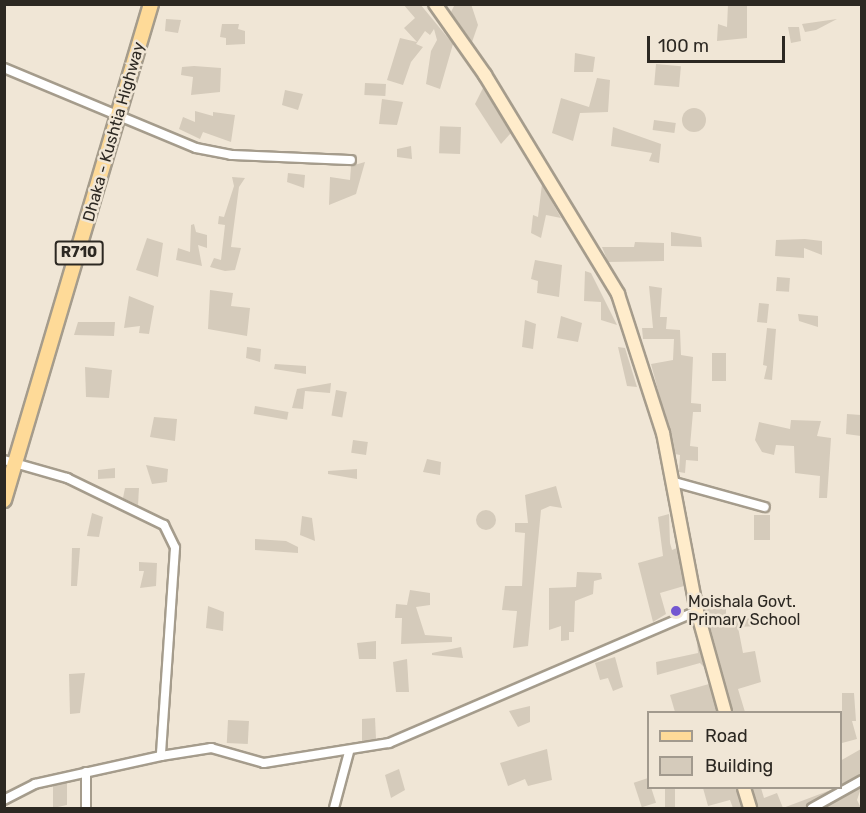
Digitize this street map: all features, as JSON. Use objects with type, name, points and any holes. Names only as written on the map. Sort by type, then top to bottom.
[{"type":"main road","name":"Dhaka - Kushtia Highway","points":[[4,500],[10,460],[151,4]]},
{"type":"street","points":[[435,4],[485,75],[618,294],[648,380],[674,482],[697,611],[725,711]]},
{"type":"street","points":[[4,68],[119,113],[183,144],[212,151],[351,160]]},
{"type":"street","points":[[10,460],[67,478],[170,529],[175,548],[161,756]]},
{"type":"street","points":[[674,482],[765,507]]},
{"type":"street","points":[[4,800],[35,784],[161,756],[211,748],[264,763],[349,753],[389,743],[697,611]]},
{"type":"street","points":[[334,808],[349,753]]},
{"type":"street","points":[[86,772],[86,808]]},
{"type":"street","points":[[812,808],[861,780]]},
{"type":"street","points":[[744,789],[750,808]]},
{"type":"building","points":[[403,4],[420,4],[453,44],[440,89],[426,84],[431,51],[437,40],[434,29],[430,35],[425,31],[416,44],[423,47],[411,62],[403,85],[387,80],[400,38],[417,42],[404,28],[415,18]]},
{"type":"building","points":[[455,4],[471,4],[478,25],[472,42],[451,12]]},
{"type":"building","points":[[728,4],[747,4],[747,38],[717,41],[718,24],[727,27]]},
{"type":"building","points":[[166,19],[181,20],[178,33],[165,31]]},
{"type":"building","points":[[837,19],[816,30],[805,32],[802,24]]},
{"type":"building","points":[[222,24],[239,24],[238,29],[245,31],[245,44],[226,45],[226,38],[220,37]]},
{"type":"building","points":[[788,27],[799,27],[801,41],[791,43]]},
{"type":"building","points":[[575,53],[595,57],[593,72],[574,72]]},
{"type":"building","points":[[656,64],[681,66],[679,87],[654,85]]},
{"type":"building","points":[[182,67],[221,68],[220,92],[191,95],[193,77],[181,75]]},
{"type":"building","points":[[597,78],[610,80],[608,112],[580,113],[573,141],[552,133],[561,98],[589,107]]},
{"type":"building","points":[[365,83],[386,84],[385,96],[364,95]]},
{"type":"building","points":[[483,88],[511,133],[501,144],[475,104]]},
{"type":"building","points":[[285,90],[303,94],[298,110],[282,105]]},
{"type":"building","points":[[382,99],[403,102],[397,125],[379,124]]},
{"type":"building","points":[[694,108],[703,111],[706,120],[703,129],[694,132],[685,129],[682,120],[685,111]]},
{"type":"building","points":[[195,111],[213,116],[213,112],[235,115],[231,142],[203,132],[200,139],[179,129],[183,117],[195,122]]},
{"type":"building","points":[[654,120],[676,123],[674,133],[653,130]]},
{"type":"building","points":[[440,126],[461,127],[460,154],[439,153]]},
{"type":"building","points":[[613,127],[661,144],[659,163],[649,161],[652,153],[611,146]]},
{"type":"building","points":[[411,146],[412,159],[397,157],[397,149]]},
{"type":"building","points":[[365,162],[356,194],[329,205],[330,177],[350,180],[351,166]]},
{"type":"building","points":[[288,173],[305,175],[304,188],[287,182]]},
{"type":"building","points":[[232,177],[245,178],[239,187],[231,247],[241,248],[235,270],[225,271],[210,267],[214,258],[221,260],[225,225],[218,224],[219,216],[224,217],[234,186]]},
{"type":"building","points":[[542,184],[561,218],[546,215],[541,238],[531,233],[533,215],[538,217]]},
{"type":"building","points":[[194,224],[196,232],[207,235],[207,248],[198,245],[202,266],[176,260],[178,248],[190,252],[191,225]]},
{"type":"building","points":[[671,232],[701,237],[702,247],[671,246]]},
{"type":"building","points":[[147,238],[163,243],[158,277],[136,270]]},
{"type":"building","points":[[776,240],[822,241],[822,255],[804,248],[804,258],[775,256]]},
{"type":"building","points":[[635,242],[664,243],[664,261],[608,262],[602,247],[634,247]]},
{"type":"building","points":[[535,260],[562,265],[559,297],[537,293],[538,281],[531,279]]},
{"type":"building","points":[[585,271],[591,273],[617,325],[601,320],[601,302],[584,301]]},
{"type":"building","points":[[777,277],[790,278],[789,292],[776,291]]},
{"type":"building","points":[[649,286],[662,288],[660,317],[667,317],[666,329],[680,330],[681,355],[693,357],[691,403],[701,404],[701,412],[693,412],[690,446],[698,447],[698,461],[686,460],[685,473],[679,472],[680,455],[675,454],[651,364],[673,360],[674,339],[643,339],[642,328],[653,328]]},
{"type":"building","points":[[210,290],[233,293],[231,306],[250,308],[247,336],[208,329]]},
{"type":"building","points":[[129,296],[154,306],[149,334],[139,333],[140,326],[124,328]]},
{"type":"building","points":[[759,303],[769,304],[767,323],[757,322]]},
{"type":"building","points":[[798,314],[818,316],[818,327],[799,321]]},
{"type":"building","points":[[561,316],[582,323],[578,342],[557,338]]},
{"type":"building","points":[[525,320],[536,324],[533,349],[522,347]]},
{"type":"building","points":[[78,322],[115,322],[114,336],[74,335]]},
{"type":"building","points":[[767,328],[776,329],[772,380],[764,379],[767,366],[763,365]]},
{"type":"building","points":[[247,347],[261,349],[260,362],[246,358]]},
{"type":"building","points":[[618,347],[625,348],[637,387],[627,386]]},
{"type":"building","points":[[712,353],[726,353],[726,381],[712,381]]},
{"type":"building","points":[[275,364],[306,366],[306,374],[274,369]]},
{"type":"building","points":[[85,367],[112,370],[109,398],[86,397]]},
{"type":"building","points":[[331,383],[330,393],[305,391],[303,409],[292,408],[297,389]]},
{"type":"building","points":[[336,390],[347,392],[342,418],[331,416]]},
{"type":"building","points":[[255,406],[288,412],[287,420],[254,414]]},
{"type":"building","points":[[847,414],[861,415],[861,436],[846,434]]},
{"type":"building","points":[[154,417],[177,419],[175,441],[150,437]]},
{"type":"building","points":[[791,420],[821,421],[817,436],[831,438],[827,498],[819,498],[820,476],[795,473],[794,446],[776,445],[774,455],[762,452],[755,440],[759,422],[790,429]]},
{"type":"building","points":[[353,440],[368,442],[366,455],[351,453]]},
{"type":"building","points":[[427,459],[441,462],[440,475],[423,472]]},
{"type":"building","points":[[146,465],[168,469],[167,482],[152,484]]},
{"type":"building","points":[[115,468],[115,478],[98,479],[98,470]]},
{"type":"building","points":[[357,469],[357,479],[328,474],[328,471]]},
{"type":"building","points":[[556,486],[562,508],[550,506],[541,510],[528,646],[513,648],[517,611],[502,610],[505,586],[522,586],[525,533],[515,532],[515,523],[528,523],[525,495]]},
{"type":"building","points":[[125,488],[139,488],[138,505],[123,498]]},
{"type":"building","points":[[486,510],[493,513],[496,520],[493,527],[486,530],[479,527],[476,520],[479,513]]},
{"type":"building","points":[[92,513],[103,517],[99,537],[87,536]]},
{"type":"building","points":[[669,514],[670,543],[672,550],[677,548],[684,586],[660,593],[666,614],[653,622],[638,563],[663,556],[658,517]]},
{"type":"building","points":[[754,515],[770,515],[770,540],[754,540]]},
{"type":"building","points":[[302,516],[312,518],[315,541],[300,535]]},
{"type":"building","points":[[255,539],[286,541],[298,547],[298,553],[255,550]]},
{"type":"building","points":[[72,548],[80,548],[77,586],[71,586]]},
{"type":"building","points":[[139,562],[157,563],[156,586],[140,588],[144,571],[139,571]]},
{"type":"building","points":[[577,572],[601,573],[602,579],[594,581],[593,594],[575,601],[574,632],[569,632],[569,640],[561,641],[561,626],[549,630],[549,588],[576,587]]},
{"type":"building","points":[[410,590],[430,593],[430,605],[416,607],[425,635],[452,637],[452,642],[401,644],[402,618],[395,618],[396,604],[407,605]]},
{"type":"building","points":[[726,603],[726,619],[757,618],[758,626],[738,627],[743,653],[755,651],[761,682],[738,689],[745,711],[733,711],[704,604]]},
{"type":"building","points":[[208,606],[224,612],[223,631],[206,628]]},
{"type":"building","points":[[376,641],[376,659],[359,659],[357,643]]},
{"type":"building","points":[[697,642],[704,667],[700,663],[657,675],[656,662],[698,653]]},
{"type":"building","points":[[461,647],[463,658],[432,655],[432,653]]},
{"type":"building","points":[[615,657],[623,687],[613,691],[608,678],[600,680],[595,663]]},
{"type":"building","points":[[407,659],[409,692],[396,692],[393,662]]},
{"type":"building","points":[[85,673],[80,713],[70,714],[69,674]]},
{"type":"building","points":[[709,684],[717,711],[675,711],[670,695]]},
{"type":"building","points":[[842,693],[854,693],[856,721],[852,721],[857,739],[842,743]]},
{"type":"building","points":[[530,706],[530,722],[518,727],[509,711]]},
{"type":"building","points":[[375,718],[376,739],[362,741],[362,719]]},
{"type":"building","points":[[228,720],[249,721],[248,744],[227,743]]},
{"type":"building","points":[[547,749],[552,780],[528,786],[525,779],[508,786],[500,763]]},
{"type":"building","points":[[861,749],[861,774],[842,784],[842,760]]},
{"type":"building","points":[[399,769],[405,790],[391,798],[385,775]]},
{"type":"building","points":[[647,778],[647,789],[652,789],[656,803],[642,807],[634,783]]},
{"type":"building","points":[[67,783],[67,805],[53,808],[53,786]]},
{"type":"building","points":[[861,788],[857,800],[861,808],[824,808]]},
{"type":"building","points":[[665,789],[675,789],[675,808],[665,808]]},
{"type":"building","points":[[703,789],[736,789],[742,808],[733,808],[730,800],[708,806]]},
{"type":"building","points":[[752,789],[761,789],[764,798],[777,793],[783,808],[758,808]]},
{"type":"building","points":[[834,789],[806,808],[783,808]]},
{"type":"place","name":"Moishala Govt. Primary School","points":[[676,611]]}]
